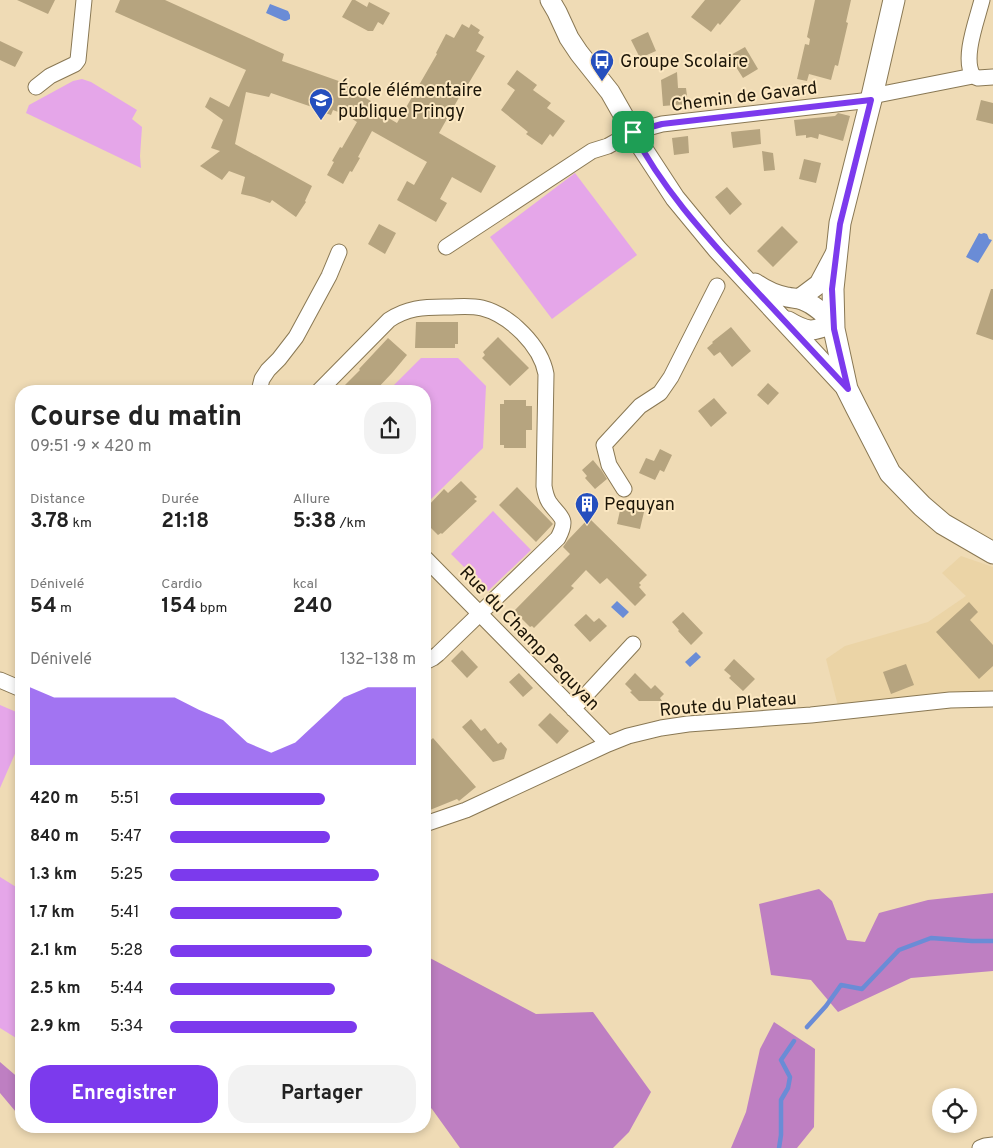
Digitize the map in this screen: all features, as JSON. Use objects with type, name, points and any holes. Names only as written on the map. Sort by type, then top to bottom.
[{"type":"main road","points":[[894,0],[872,98],[840,224],[832,289],[834,323],[852,398],[890,473],[922,506],[943,524],[993,553]]},
{"type":"main road","points":[[852,398],[896,462],[949,513],[993,541]]},
{"type":"street","points":[[36,87],[50,76],[75,64],[78,60],[84,0]]},
{"type":"street","points":[[550,0],[579,54],[606,87],[656,171],[675,198],[717,248],[852,398]]},
{"type":"street","points":[[973,76],[970,71],[970,52],[982,0]]},
{"type":"street","name":"Chemin de Gavard","points":[[446,247],[592,152],[608,146],[633,132],[662,124],[872,98],[973,76],[978,78],[993,77]]},
{"type":"street","points":[[717,248],[765,290],[788,298],[799,299],[818,309],[834,323],[818,330],[801,329],[781,318]]},
{"type":"street","points":[[799,299],[819,284],[836,251]]},
{"type":"street","points":[[260,385],[268,370],[296,337],[329,276],[339,252]]},
{"type":"street","points":[[624,489],[609,464],[604,446],[640,406],[660,392],[671,377],[717,286]]},
{"type":"street","points":[[325,385],[389,320],[400,313],[422,307],[474,307],[498,314],[518,327],[545,365],[544,486],[548,501],[562,518],[564,524],[558,538],[431,659]]},
{"type":"street","name":"Rue du Champ Pequyan","points":[[431,564],[608,744]]},
{"type":"street","points":[[573,709],[633,644]]},
{"type":"street","points":[[0,680],[15,686]]},
{"type":"street","name":"Route du Plateau","points":[[431,822],[466,810],[608,744],[661,728],[688,724],[811,715],[950,700],[993,699]]},
{"type":"street","points":[[980,1148],[993,1146]]},
{"type":"shaded area","points":[[82,79],[91,82],[137,110],[132,119],[142,127],[141,168],[26,113],[29,105],[73,81]]},
{"type":"shaded area","points":[[575,173],[637,255],[552,319],[490,237]]},
{"type":"shaded area","points":[[421,358],[458,358],[486,386],[483,448],[431,499],[431,385],[394,385]]},
{"type":"shaded area","points":[[493,511],[531,550],[488,591],[451,554]]},
{"type":"shaded area","points":[[961,556],[993,567],[993,693],[838,706],[826,659],[845,646],[928,622],[966,596],[942,573]]},
{"type":"shaded area","points":[[0,705],[15,711],[15,754],[0,788]]},
{"type":"shaded area","points":[[0,877],[15,886],[15,1037],[0,1028]]},
{"type":"shaded area","points":[[819,889],[832,901],[847,940],[865,942],[879,913],[928,900],[993,893],[993,971],[911,978],[838,1012],[811,980],[771,975],[759,904]]},
{"type":"shaded area","points":[[431,959],[536,1014],[593,1012],[651,1092],[629,1132],[613,1148],[460,1148],[432,1109]]},
{"type":"shaded area","points":[[774,1022],[815,1049],[814,1127],[797,1148],[731,1148],[746,1112],[760,1049]]},
{"type":"shaded area","points":[[0,1062],[15,1075],[15,1111],[0,1093]]},
{"type":"water","points":[[270,4],[288,11],[290,19],[284,21],[266,13]]},
{"type":"water","points":[[979,233],[987,234],[989,239],[992,240],[978,263],[966,257]]},
{"type":"water","points":[[617,601],[629,612],[623,618],[611,607]]},
{"type":"water","points":[[696,652],[701,657],[690,667],[685,662]]},
{"type":"building","points":[[17,0],[55,0],[48,14]]},
{"type":"building","points":[[120,0],[165,0],[284,54],[282,61],[350,85],[349,88],[376,104],[373,109],[397,123],[437,54],[446,34],[454,38],[462,24],[469,28],[471,24],[480,30],[478,33],[484,37],[476,51],[485,56],[439,133],[496,166],[481,193],[452,177],[440,199],[447,203],[436,222],[397,200],[407,181],[414,185],[427,162],[372,131],[358,157],[360,158],[343,184],[327,175],[334,162],[332,161],[357,122],[333,110],[331,115],[271,93],[269,97],[246,92],[235,144],[312,186],[306,202],[296,217],[272,200],[270,203],[241,194],[245,177],[229,171],[222,180],[200,166],[220,151],[211,148],[223,120],[205,107],[210,97],[229,107],[246,70],[115,12]]},
{"type":"building","points":[[352,0],[367,7],[369,2],[390,13],[383,25],[378,22],[373,31],[368,31],[342,17]]},
{"type":"building","points":[[705,0],[741,0],[720,25],[718,23],[711,32],[691,17]]},
{"type":"building","points":[[815,0],[851,0],[846,22],[848,23],[838,66],[835,65],[831,80],[809,74],[807,81],[797,79],[805,44],[809,45],[810,39],[807,37]]},
{"type":"building","points":[[648,32],[656,51],[640,58],[631,40]]},
{"type":"building","points":[[0,41],[23,52],[15,67],[0,60]]},
{"type":"building","points":[[745,47],[758,69],[743,78],[729,56]]},
{"type":"building","points":[[517,70],[537,85],[533,90],[551,103],[547,108],[565,121],[553,137],[550,134],[542,145],[526,134],[528,132],[501,110],[515,90],[507,84]]},
{"type":"building","points":[[677,72],[678,88],[686,88],[688,104],[663,106],[661,80]]},
{"type":"building","points":[[981,100],[993,103],[993,124],[976,120]]},
{"type":"building","points":[[838,113],[850,116],[843,141],[819,134],[818,139],[806,138],[806,135],[796,136],[794,120],[835,116]]},
{"type":"building","points":[[760,129],[761,144],[733,148],[731,132]]},
{"type":"building","points":[[688,136],[689,153],[674,155],[672,138]]},
{"type":"building","points":[[762,151],[773,153],[775,170],[764,171]]},
{"type":"building","points":[[804,159],[821,163],[816,183],[799,179]]},
{"type":"building","points":[[727,187],[742,204],[730,215],[715,197]]},
{"type":"building","points":[[379,224],[396,233],[385,254],[368,244]]},
{"type":"building","points":[[782,226],[798,242],[773,267],[757,251]]},
{"type":"building","points":[[991,289],[993,289],[993,340],[976,334]]},
{"type":"building","points":[[416,322],[458,322],[458,344],[455,344],[455,348],[415,348]]},
{"type":"building","points":[[731,327],[751,351],[732,367],[720,352],[714,356],[707,348]]},
{"type":"building","points":[[498,337],[529,368],[510,386],[482,358],[485,355],[483,352]]},
{"type":"building","points":[[388,338],[407,355],[381,385],[345,385]]},
{"type":"building","points":[[768,383],[779,393],[768,405],[757,395]]},
{"type":"building","points":[[714,398],[727,413],[711,427],[698,411]]},
{"type":"building","points":[[504,400],[526,400],[526,406],[532,406],[532,430],[526,430],[526,448],[504,448],[504,445],[500,445],[500,404],[504,404]]},
{"type":"building","points":[[660,449],[672,455],[664,472],[660,470],[655,480],[639,473],[646,458],[654,461]]},
{"type":"building","points":[[593,460],[607,479],[595,489],[585,478],[587,476],[582,470]]},
{"type":"building","points":[[461,481],[477,497],[474,499],[477,501],[442,534],[438,535],[431,528],[431,503],[444,489],[448,493]]},
{"type":"building","points":[[517,487],[553,524],[536,542],[499,505]]},
{"type":"building","points":[[621,506],[644,512],[640,529],[617,524]]},
{"type":"building","points":[[589,518],[647,575],[639,583],[641,585],[639,587],[646,595],[635,606],[607,578],[600,584],[586,570],[571,586],[574,588],[534,628],[530,627],[514,611],[570,554],[563,547]]},
{"type":"building","points":[[969,602],[978,612],[970,620],[993,645],[993,666],[979,679],[936,632]]},
{"type":"building","points":[[683,612],[703,633],[691,645],[672,622]]},
{"type":"building","points":[[586,614],[594,622],[599,618],[607,626],[590,642],[574,625]]},
{"type":"building","points":[[462,650],[478,667],[467,678],[451,661]]},
{"type":"building","points":[[734,659],[755,679],[743,691],[729,678],[731,676],[724,670]]},
{"type":"building","points":[[906,664],[914,685],[891,694],[883,672]]},
{"type":"building","points":[[519,673],[533,688],[523,697],[509,682]]},
{"type":"building","points":[[635,673],[651,689],[655,685],[664,694],[660,698],[662,701],[639,701],[630,692],[632,691],[625,684]]},
{"type":"building","points":[[550,713],[569,731],[557,744],[538,725]]},
{"type":"building","points":[[471,719],[481,731],[485,728],[498,744],[501,742],[507,749],[504,759],[493,762],[462,727]]},
{"type":"building","points":[[433,738],[476,787],[459,801],[457,799],[431,810],[431,740]]},
{"type":"waterway","points":[[807,1027],[826,1006],[841,985],[862,989],[899,950],[931,938],[993,941]]},
{"type":"waterway","points":[[779,1148],[781,1100],[788,1088],[790,1077],[781,1060],[794,1041]]},
{"type":"place","name":"Groupe Scolaire","points":[[602,82]]},
{"type":"place","name":"École élémentaire publique Pringy","points":[[321,121]]},
{"type":"place","name":"Pequyan","points":[[587,525]]},
{"type":"route","points":[[871,100],[840,224],[832,289],[834,329],[848,389],[693,221],[656,171],[633,132],[662,124],[871,100]]}]
